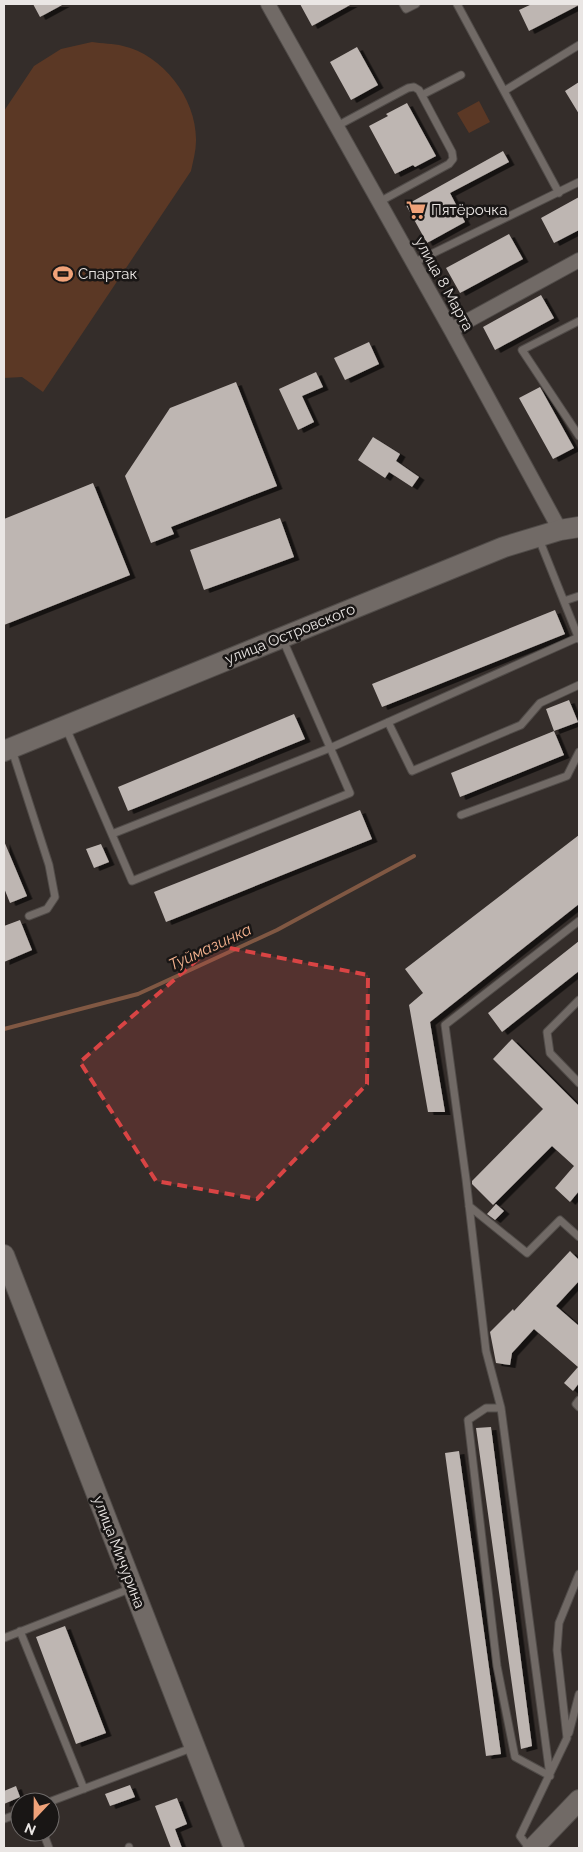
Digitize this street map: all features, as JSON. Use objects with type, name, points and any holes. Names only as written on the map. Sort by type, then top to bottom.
[{"type":"street","name":"улица 8 Марта","points":[[268,4],[451,330],[570,528]]},
{"type":"street","points":[[451,330],[579,260]]},
{"type":"street","name":"улица Островского","points":[[8,749],[504,547],[570,528]]},
{"type":"street","name":"улица Мичурина","points":[[4,1256],[234,1848]]},
{"type":"street","points":[[537,1845],[579,1800]]},
{"type":"lane","points":[[403,4],[406,9],[416,4]]},
{"type":"lane","points":[[457,4],[559,193]]},
{"type":"lane","points":[[504,91],[579,45]]},
{"type":"lane","points":[[422,95],[461,75]]},
{"type":"lane","points":[[337,126],[408,88],[417,88],[422,95],[452,152],[453,159],[449,164],[379,202]]},
{"type":"lane","points":[[413,263],[579,182]]},
{"type":"lane","points":[[579,320],[522,350],[579,436]]},
{"type":"lane","points":[[112,834],[330,748],[579,638],[538,536]]},
{"type":"lane","points":[[564,601],[579,596]]},
{"type":"lane","points":[[65,726],[132,881],[350,793],[282,637]]},
{"type":"lane","points":[[388,722],[412,771],[521,726],[540,704],[579,685]]},
{"type":"lane","points":[[8,749],[49,865],[54,897],[47,909],[29,916]]},
{"type":"lane","points":[[461,815],[567,776],[579,752]]},
{"type":"lane","points":[[550,1776],[501,1408],[486,1350],[445,1025],[579,921]]},
{"type":"lane","points":[[579,1000],[547,1032],[550,1053],[579,1084]]},
{"type":"lane","points":[[469,1206],[527,1252],[560,1220],[579,1237]]},
{"type":"lane","points":[[579,1400],[576,1404],[579,1407]]},
{"type":"lane","points":[[501,1408],[486,1408],[468,1420],[497,1666],[515,1757],[550,1776]]},
{"type":"lane","points":[[567,1738],[557,1650],[559,1623],[577,1588],[579,1574]]},
{"type":"lane","points":[[4,1638],[133,1588]]},
{"type":"lane","points":[[20,1631],[84,1789]]},
{"type":"lane","points":[[537,1845],[520,1836],[567,1738],[579,1694]]},
{"type":"lane","points":[[60,1798],[194,1747]]},
{"type":"highlighted area","points":[[214,945],[368,975],[367,1084],[257,1199],[156,1181],[80,1062]]},
{"type":"shaded area","name":"Спартак","points":[[92,42],[119,45],[138,51],[164,69],[175,81],[191,110],[195,125],[196,148],[191,171],[43,392],[22,377],[4,378],[4,111],[34,66],[61,49]]},
{"type":"shaded area","points":[[479,101],[490,122],[469,133],[457,113]]},
{"type":"building","points":[[33,4],[64,4],[40,17]]},
{"type":"building","points":[[300,4],[352,4],[312,26]]},
{"type":"building","points":[[532,4],[579,5],[529,31],[519,10]]},
{"type":"building","points":[[357,47],[378,85],[351,100],[330,62]]},
{"type":"building","points":[[579,82],[579,114],[565,91]]},
{"type":"building","points":[[407,103],[436,156],[415,167],[413,165],[395,174],[369,126]]},
{"type":"building","points":[[503,151],[509,162],[450,193],[465,222],[427,243],[406,205]]},
{"type":"building","points":[[579,197],[579,230],[554,243],[541,218]]},
{"type":"building","points":[[509,234],[523,259],[460,293],[446,268]]},
{"type":"building","points":[[541,295],[554,318],[495,350],[483,327]]},
{"type":"building","points":[[369,342],[379,364],[345,380],[334,358]]},
{"type":"building","points":[[316,372],[323,387],[302,396],[314,422],[298,430],[279,389]]},
{"type":"building","points":[[236,382],[277,486],[171,527],[174,534],[151,543],[125,476],[170,408]]},
{"type":"building","points":[[540,387],[574,448],[553,459],[519,398]]},
{"type":"building","points":[[373,437],[400,454],[396,461],[419,477],[412,487],[389,472],[385,478],[358,460]]},
{"type":"building","points":[[93,483],[130,575],[4,625],[4,519]]},
{"type":"building","points":[[280,518],[294,557],[204,590],[190,550]]},
{"type":"building","points":[[555,610],[565,634],[382,707],[372,684]]},
{"type":"building","points":[[569,700],[578,722],[554,731],[546,709]]},
{"type":"building","points":[[294,714],[305,739],[128,811],[118,787]]},
{"type":"building","points":[[554,731],[564,755],[460,797],[451,773]]},
{"type":"building","points":[[360,810],[372,839],[166,922],[154,892]]},
{"type":"building","points":[[579,835],[579,904],[430,1022],[445,1112],[428,1112],[409,1005],[423,993],[405,969]]},
{"type":"building","points":[[4,841],[27,896],[10,903],[4,888]]},
{"type":"building","points":[[101,844],[109,862],[94,868],[86,849]]},
{"type":"building","points":[[20,920],[32,950],[4,962],[4,926]]},
{"type":"building","points":[[579,941],[579,971],[502,1032],[488,1013]]},
{"type":"building","points":[[512,1039],[579,1106],[579,1191],[570,1202],[555,1188],[574,1166],[552,1146],[493,1205],[472,1184],[472,1181],[543,1109],[493,1059]]},
{"type":"building","points":[[496,1204],[504,1211],[495,1220],[487,1214]]},
{"type":"building","points":[[570,1251],[579,1260],[579,1281],[556,1306],[579,1326],[579,1383],[573,1391],[564,1383],[578,1367],[534,1329],[512,1353],[510,1365],[496,1363],[490,1332],[513,1309],[514,1311]]},
{"type":"building","points":[[491,1427],[532,1746],[521,1749],[476,1428]]},
{"type":"building","points":[[459,1451],[501,1754],[486,1756],[445,1453]]},
{"type":"building","points":[[65,1626],[106,1733],[76,1744],[36,1637]]},
{"type":"building","points":[[130,1785],[135,1797],[110,1806],[105,1794]]},
{"type":"building","points":[[16,1786],[18,1792],[10,1792],[10,1801],[4,1804],[4,1791]]},
{"type":"building","points":[[177,1798],[187,1824],[175,1829],[182,1848],[171,1848],[155,1806]]},
{"type":"waterway","name":"Туймазинка","points":[[4,1029],[138,994],[277,930],[414,856]]},
{"type":"place","name":"Пятёрочка","points":[[416,210]]},
{"type":"place","name":"Спартак","points":[[63,274]]}]
